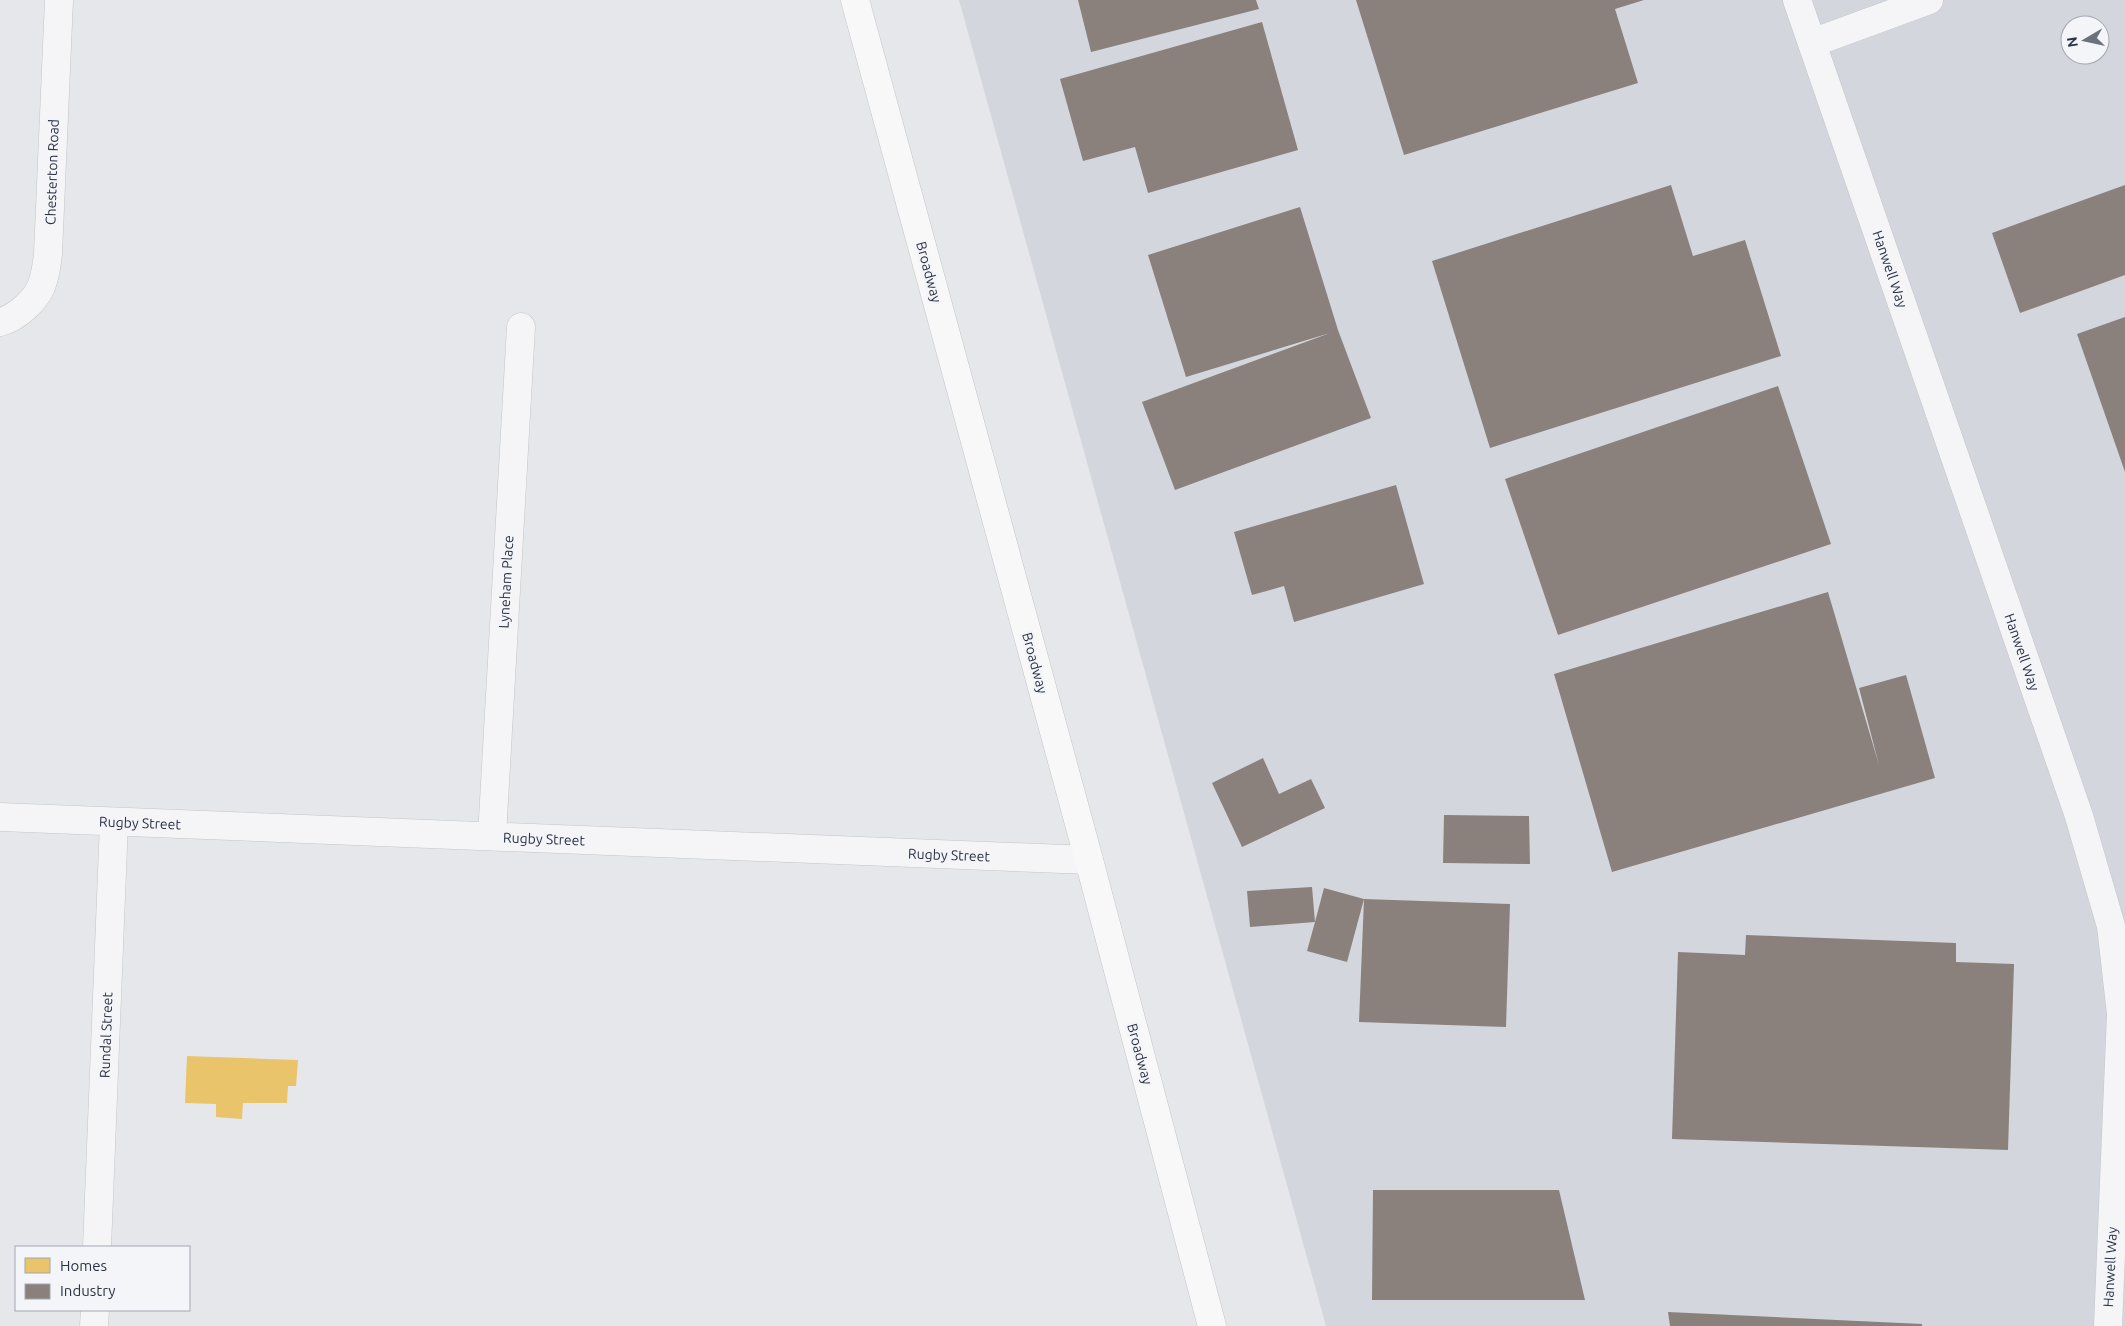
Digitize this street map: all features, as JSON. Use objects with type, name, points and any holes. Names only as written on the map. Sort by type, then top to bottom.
[{"type":"street","name":"Chesterton Road","points":[[0,322],[11,320],[28,304],[43,283],[48,254],[59,0]]},
{"type":"street","name":"Broadway","points":[[855,0],[1089,860],[1212,1326]]},
{"type":"street","name":"Hanwell Way","points":[[1797,0],[2079,816],[2111,926],[2122,1014],[2108,1326]]},
{"type":"street","points":[[1812,43],[1929,0]]},
{"type":"street","name":"Lyneham Place","points":[[492,836],[520,327]]},
{"type":"street","name":"Rugby Street","points":[[0,817],[1089,860]]},
{"type":"street","name":"Rundal Street","points":[[97,1246],[114,822]]},
{"type":"street","points":[[94,1326],[95,1311]]},
{"type":"shaded area","points":[[959,0],[2125,0],[2125,1326],[1326,1326]]},
{"type":"building: Homes","points":[[187,1056],[298,1060],[296,1086],[288,1086],[287,1103],[243,1103],[242,1119],[216,1117],[216,1104],[185,1103]]},
{"type":"building: Industry","points":[[1078,0],[1256,0],[1259,9],[1091,52]]},
{"type":"building: Industry","points":[[1356,0],[1644,0],[1615,9],[1638,83],[1404,155]]},
{"type":"building: Industry","points":[[1262,22],[1298,150],[1148,193],[1135,147],[1083,161],[1060,79]]},
{"type":"building: Industry","points":[[1671,185],[1693,256],[1745,240],[1781,356],[1490,448],[1432,261]]},
{"type":"building: Industry","points":[[2125,185],[2125,275],[2020,313],[1992,233]]},
{"type":"building: Industry","points":[[1300,207],[1338,330],[1371,418],[1175,490],[1142,402],[1330,333],[1186,377],[1148,255]]},
{"type":"building: Industry","points":[[2125,317],[2125,472],[2077,334]]},
{"type":"building: Industry","points":[[1778,386],[1831,544],[1558,635],[1505,479]]},
{"type":"building: Industry","points":[[1396,485],[1424,584],[1294,622],[1284,586],[1252,595],[1234,532]]},
{"type":"building: Industry","points":[[1828,592],[1879,765],[1859,688],[1906,675],[1935,778],[1612,872],[1554,674]]},
{"type":"building: Industry","points":[[1263,758],[1279,794],[1311,779],[1325,808],[1242,847],[1212,783]]},
{"type":"building: Industry","points":[[1444,815],[1529,816],[1530,864],[1443,863]]},
{"type":"building: Industry","points":[[1312,887],[1315,922],[1250,927],[1247,891]]},
{"type":"building: Industry","points":[[1324,888],[1364,899],[1347,962],[1307,951]]},
{"type":"building: Industry","points":[[1364,899],[1510,904],[1506,1027],[1359,1022]]},
{"type":"building: Industry","points":[[1746,935],[1956,943],[1956,962],[2014,964],[2008,1150],[1672,1139],[1678,952],[1745,955]]},
{"type":"building: Industry","points":[[1373,1190],[1559,1190],[1585,1300],[1372,1300]]},
{"type":"building: Industry","points":[[1668,1312],[1922,1324],[1922,1326],[1670,1326]]}]
